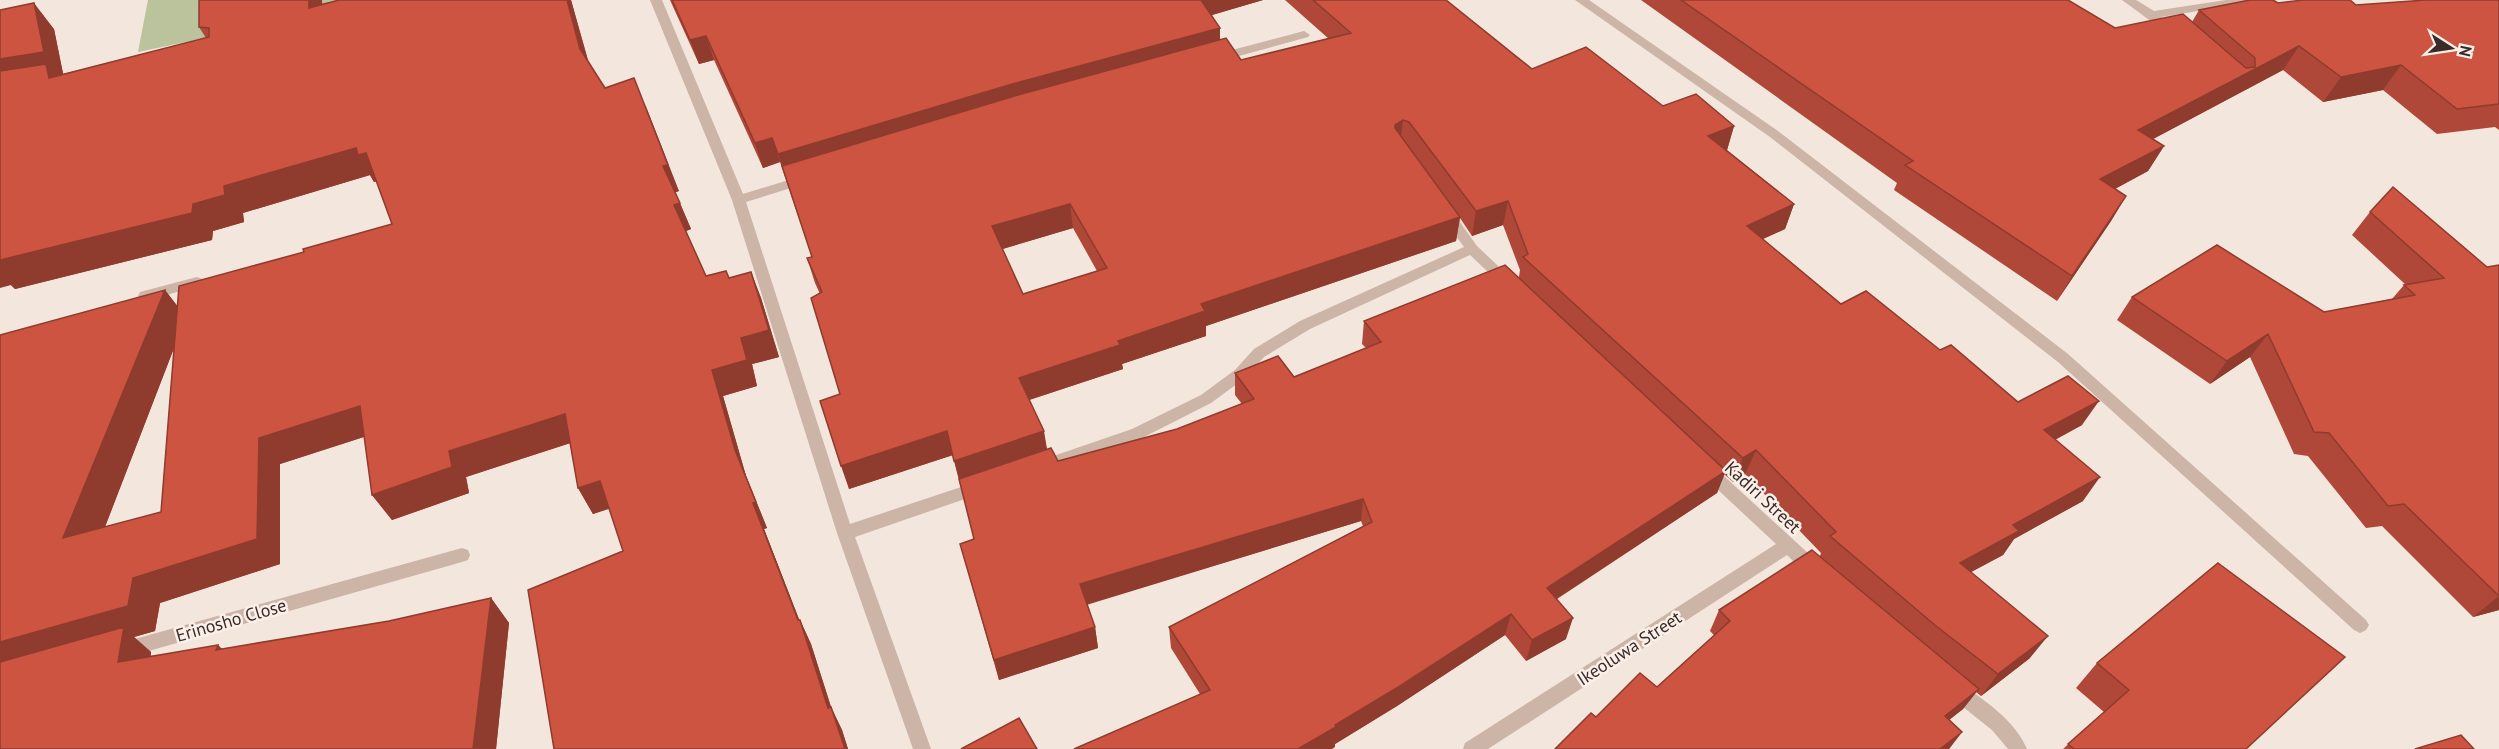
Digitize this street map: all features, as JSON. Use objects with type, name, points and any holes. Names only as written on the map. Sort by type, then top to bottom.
[{"type":"street","points":[[656,0],[740,200],[844,533],[922,749]]},
{"type":"street","points":[[1581,0],[1774,134],[2063,358],[2360,626]]},
{"type":"street","points":[[2128,0],[2152,15],[2185,44]]},
{"type":"street","points":[[2152,15],[2248,0]]},
{"type":"street","points":[[1207,61],[1304,35]]},
{"type":"street","points":[[740,200],[817,176]]},
{"type":"street","points":[[1440,205],[1472,249],[1523,297]]},
{"type":"street","points":[[1025,472],[1137,433],[1206,399],[1240,374],[1259,352],[1305,325],[1472,249]]},
{"type":"street","points":[[136,299],[215,277]]},
{"type":"street","name":"Kadiri Street","points":[[1694,458],[1823,577]]},
{"type":"street","points":[[844,533],[1002,479]]},
{"type":"street","name":"Ikeoluwa Street","points":[[1472,749],[1787,546]]},
{"type":"street","name":"Erinosho Close","points":[[104,655],[462,555]]},
{"type":"street","points":[[1938,676],[1990,717],[2014,741],[2018,749]]},
{"type":"green space","points":[[148,0],[388,0],[138,52]]},
{"type":"building","points":[[199,0],[309,0],[309,8],[339,0],[567,0],[580,49],[605,88],[634,78],[668,165],[663,166],[680,203],[674,205],[706,276],[726,271],[729,278],[751,272],[769,330],[741,338],[747,360],[712,370],[735,450],[756,502],[753,503],[798,620],[800,620],[828,708],[831,707],[845,749],[554,749],[528,590],[623,551],[600,481],[578,488],[565,414],[449,451],[452,467],[372,495],[360,406],[259,438],[257,539],[133,578],[128,606],[0,642],[0,335],[165,290],[63,538],[161,512],[179,286],[304,252],[303,249],[392,224],[366,153],[358,155],[356,148],[224,186],[225,195],[193,204],[192,213],[0,260],[0,71],[46,64],[49,78],[209,37],[209,28],[199,27]]},
{"type":"building","points":[[672,0],[1201,0],[1220,28],[1009,85],[778,154],[772,138],[755,143],[706,36],[690,40]]},
{"type":"building","points":[[1313,0],[1446,0],[1532,69],[1586,47],[1663,106],[1696,94],[1734,126],[1708,136],[1794,204],[1747,226],[1841,304],[1866,291],[1940,350],[1951,345],[2018,402],[2068,376],[2099,401],[2044,430],[2100,477],[2013,525],[2019,531],[1960,563],[2048,636],[1998,674],[1936,626],[1830,536],[1836,532],[1756,450],[1743,458],[1523,257],[1528,254],[1508,201],[1476,211],[1409,122],[1403,120],[1395,125],[1395,128],[1460,217],[1201,304],[1205,311],[1118,341],[1120,345],[1019,378],[1044,431],[954,461],[947,431],[841,466],[820,401],[840,394],[811,298],[822,292],[807,258],[812,257],[782,166],[1018,95],[1226,38],[1241,60],[1351,33]],"holes":[[[1070,204],[1107,268],[1023,294],[992,226]]]},
{"type":"building","points":[[1681,0],[2068,0],[2115,28],[2183,14],[2246,68],[2255,67],[2255,58],[2199,10],[2250,0],[2273,0],[2278,3],[2303,0],[2350,0],[2356,5],[2426,0],[2499,0],[2499,104],[2457,109],[2401,65],[2341,77],[2299,46],[2138,130],[2164,146],[2100,179],[2126,196],[2072,276],[1905,165],[1913,161]]},
{"type":"building","points":[[34,3],[44,52],[0,59],[0,10]]},
{"type":"building","points":[[2393,187],[2487,267],[2499,265],[2499,596],[2404,504],[2388,506],[2329,433],[2314,432],[2268,334],[2227,361],[2132,297],[2217,245],[2324,312],[2415,295],[2404,285],[2444,278],[2370,212]]},
{"type":"building","points":[[1505,265],[1726,471],[1547,588],[1573,618],[1532,640],[1511,614],[1298,749],[1074,749],[1210,690],[1169,627],[1372,522],[1363,499],[1080,584],[1095,627],[994,660],[960,544],[974,539],[959,479],[1051,448],[1058,461],[1177,429],[1254,399],[1235,373],[1278,356],[1294,377],[1381,342],[1364,321]]},
{"type":"building","points":[[1812,550],[1979,689],[1945,716],[1962,732],[1940,749],[1555,749],[1591,713],[1596,717],[1640,673],[1657,687],[1730,621],[1719,610]]},
{"type":"building","points":[[2218,563],[2345,657],[2246,749],[2074,749],[2068,744],[2129,690],[2097,663]]},
{"type":"building","points":[[491,598],[473,749],[0,749],[0,662],[124,627],[118,662],[218,645],[216,650],[389,621]]},
{"type":"building","points":[[1019,718],[1037,749],[961,749]]},
{"type":"building","points":[[2461,735],[2474,749],[2415,749]]}]
